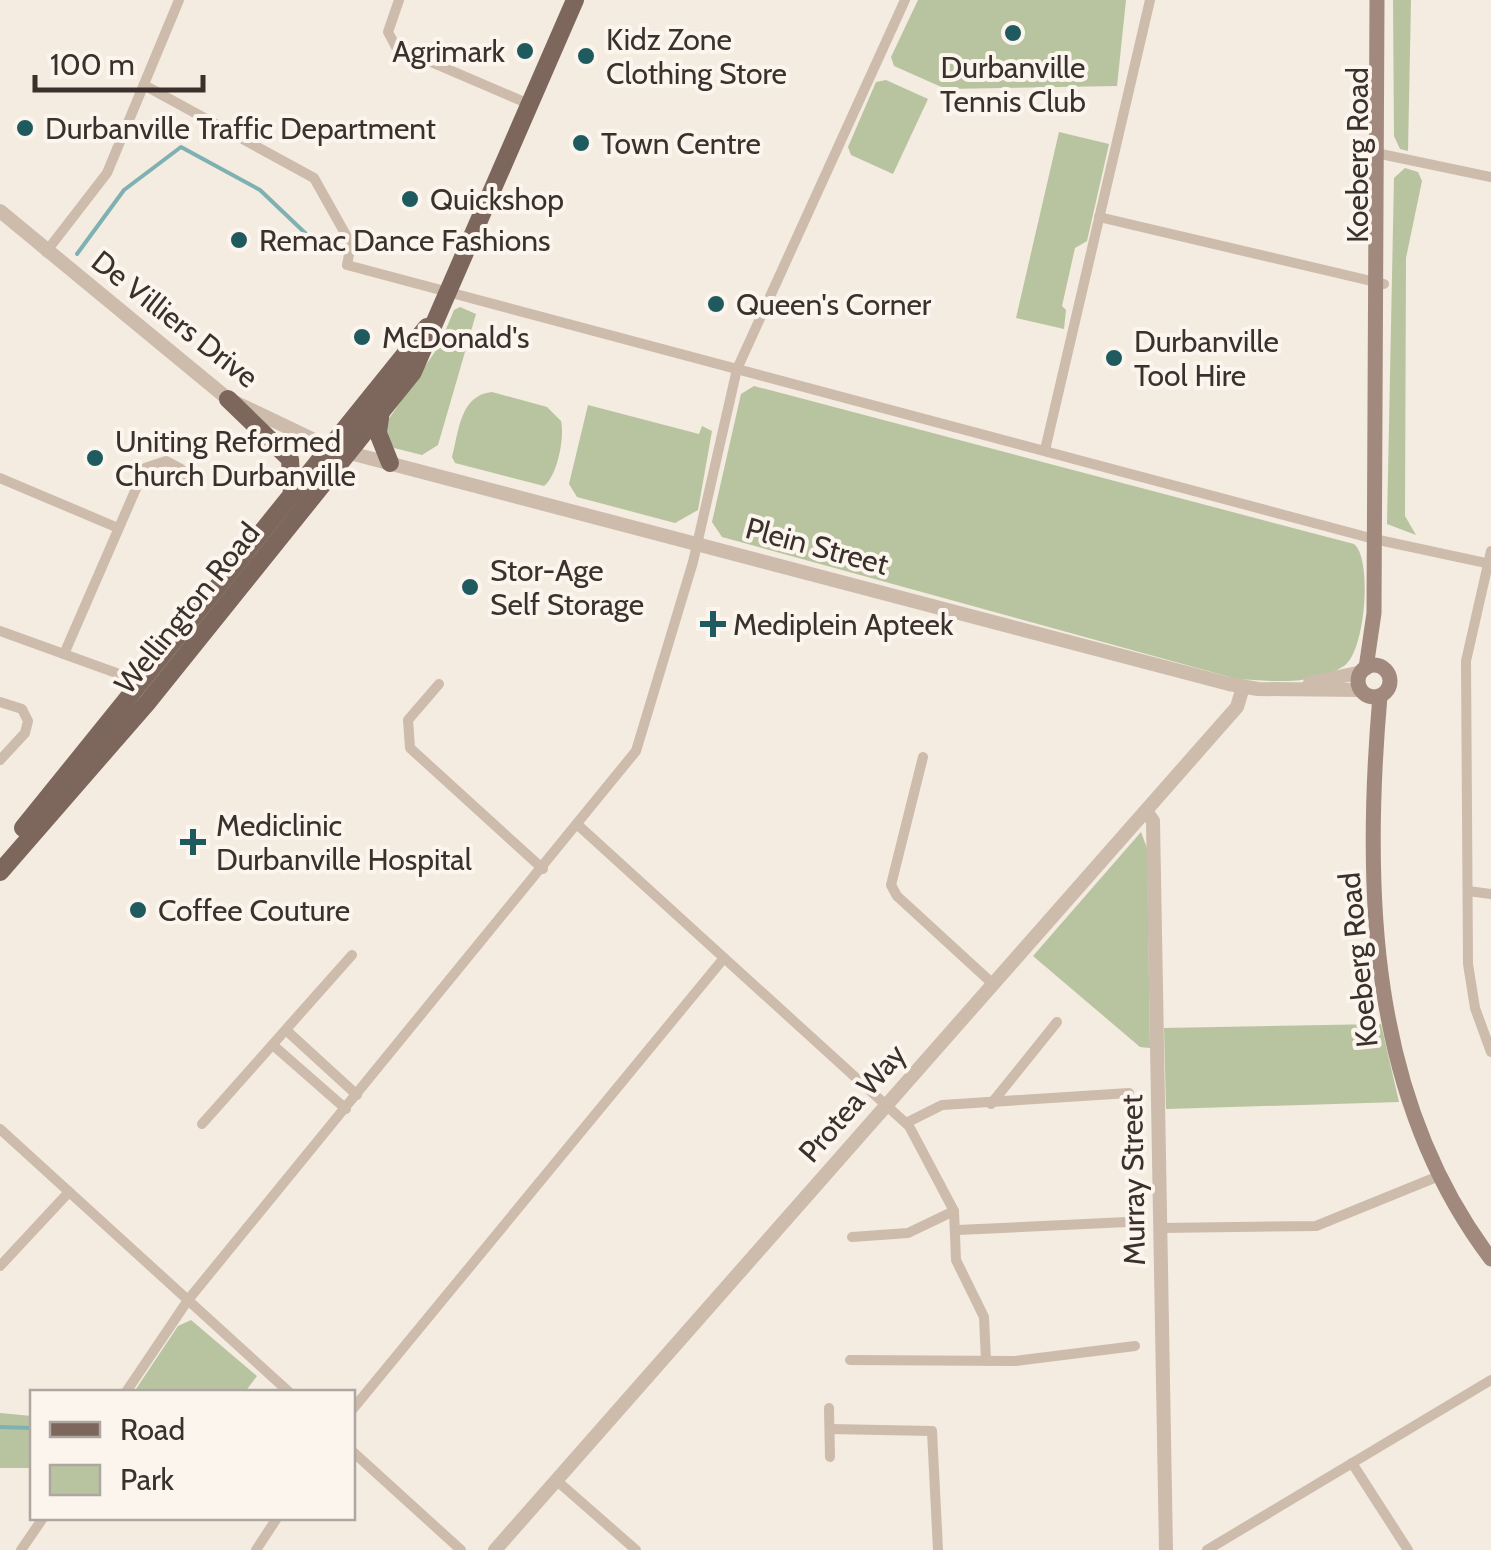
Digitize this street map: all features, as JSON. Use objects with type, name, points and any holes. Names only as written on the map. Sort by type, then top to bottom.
[{"type":"main road","name":"Wellington Road","points":[[0,872],[292,496],[381,410],[420,360],[446,292],[575,0]]},
{"type":"main road","name":"Koeberg Road","points":[[1370,669],[1380,283],[1381,0]]},
{"type":"main road","name":"Wellington Road","points":[[0,856],[338,450],[435,320]]},
{"type":"main road","points":[[228,398],[290,459],[292,496]]},
{"type":"main road","points":[[381,410],[378,433],[390,464]]},
{"type":"main road","points":[[1369,693],[1390,682],[1370,669]]},
{"type":"main road","points":[[1369,693],[1370,669]]},
{"type":"main road","name":"Koeberg Road","points":[[1369,693],[1375,752],[1375,889],[1386,1016],[1409,1108],[1438,1176],[1491,1260]]},
{"type":"street","points":[[46,252],[101,184],[179,0]]},
{"type":"street","points":[[399,0],[388,28],[396,47],[529,104]]},
{"type":"street","points":[[1045,450],[1150,0]]},
{"type":"street","points":[[127,1390],[188,1300],[630,761],[641,740],[697,543],[738,369],[900,1]]},
{"type":"street","points":[[144,85],[314,178],[351,244],[347,265],[1374,539],[1490,559],[1466,661],[1469,978],[1491,1052]]},
{"type":"street","points":[[1380,154],[1491,177]]},
{"type":"street","name":"De Villiers Drive","points":[[0,211],[228,398],[338,450]]},
{"type":"street","points":[[1099,217],[1380,283]]},
{"type":"street","name":"Plein Street","points":[[338,450],[1242,687],[1369,693]]},
{"type":"street","points":[[64,654],[142,472],[152,462],[173,464],[191,483]]},
{"type":"street","points":[[0,478],[118,528]]},
{"type":"street","points":[[0,631],[64,654],[141,689]]},
{"type":"street","name":"Plein Street","points":[[1275,690],[1370,669]]},
{"type":"street","points":[[439,684],[408,720],[410,748],[543,870]]},
{"type":"street","name":"Protea Way","points":[[495,1550],[1237,708],[1242,687]]},
{"type":"street","points":[[0,702],[22,709],[28,721],[24,733],[0,760]]},
{"type":"street","points":[[923,757],[891,886],[897,896],[993,984]]},
{"type":"street","name":"Murray Street","points":[[1146,810],[1153,821],[1166,1550]]},
{"type":"street","points":[[579,826],[906,1123],[954,1211],[958,1230],[956,1260],[984,1317],[986,1361]]},
{"type":"street","points":[[1468,891],[1491,894]]},
{"type":"street","points":[[202,1124],[352,956]]},
{"type":"street","points":[[355,1406],[724,958]]},
{"type":"street","points":[[991,1104],[1057,1022]]},
{"type":"street","points":[[287,1031],[357,1095]]},
{"type":"street","points":[[274,1046],[346,1109]]},
{"type":"street","points":[[906,1123],[942,1105],[1129,1093]]},
{"type":"street","points":[[0,1130],[287,1390]]},
{"type":"street","points":[[1161,1228],[1316,1226],[1438,1176]]},
{"type":"street","points":[[0,1266],[69,1192]]},
{"type":"street","points":[[852,1238],[908,1233],[954,1211]]},
{"type":"street","points":[[958,1230],[1127,1222]]},
{"type":"street","points":[[850,1360],[986,1361],[1135,1346]]},
{"type":"street","points":[[1206,1550],[1491,1380]]},
{"type":"street","points":[[830,1408],[830,1457]]},
{"type":"street","points":[[830,1429],[928,1428],[934,1436],[938,1550]]},
{"type":"street","points":[[355,1454],[461,1550]]},
{"type":"street","points":[[1352,1463],[1408,1550]]},
{"type":"street","points":[[556,1480],[636,1550]]},
{"type":"street","points":[[22,1550],[42,1520]]},
{"type":"street","points":[[256,1550],[276,1520]]},
{"type":"green space","name":"Durbanville Tennis Club","points":[[918,0],[1126,0],[1117,86],[946,89],[894,66],[891,57]]},
{"type":"green space","points":[[1393,0],[1411,0],[1408,151],[1400,149],[1394,136]]},
{"type":"green space","points":[[886,80],[928,99],[893,174],[851,155],[848,147],[876,82]]},
{"type":"green space","points":[[1059,132],[1109,144],[1087,241],[1075,248],[1062,306],[1066,310],[1064,329],[1016,318]]},
{"type":"green space","points":[[1405,168],[1418,172],[1422,181],[1406,258],[1405,516],[1416,535],[1387,524],[1394,178]]},
{"type":"green space","points":[[460,307],[476,314],[438,445],[422,455],[394,448],[387,437],[388,420],[439,346],[454,310]]},
{"type":"green space","points":[[754,386],[1354,544],[1360,553],[1365,586],[1361,626],[1351,658],[1344,666],[1320,677],[1237,679],[722,537],[712,522],[741,394]]},
{"type":"green space","points":[[492,392],[547,407],[561,421],[559,456],[544,486],[455,463],[452,457],[467,407],[481,395]]},
{"type":"green space","points":[[588,405],[699,434],[702,426],[712,431],[698,510],[675,523],[577,497],[569,484]]},
{"type":"green space","points":[[1141,832],[1147,848],[1150,1048],[1140,1047],[1033,956]]},
{"type":"green space","points":[[1381,1024],[1399,1102],[1166,1109],[1164,1028]]},
{"type":"green space","points":[[191,1320],[257,1376],[246,1390],[135,1390],[178,1326]]},
{"type":"green space","points":[[0,1413],[30,1416],[30,1468],[0,1468]]},
{"type":"waterway","points":[[77,254],[124,190],[181,147],[260,190],[323,250]]},
{"type":"waterway","points":[[0,1427],[30,1428]]},
{"type":"place","name":"Durbanville Tennis Club","points":[[1013,33]]},
{"type":"place","name":"Agrimark","points":[[525,51]]},
{"type":"place","name":"Kidz Zone Clothing Store","points":[[586,56]]},
{"type":"place","name":"Durbanville Traffic Department","points":[[25,128]]},
{"type":"place","name":"Town Centre","points":[[581,143]]},
{"type":"place","name":"Quickshop","points":[[410,199]]},
{"type":"place","name":"Remac Dance Fashions","points":[[239,240]]},
{"type":"place","name":"Queen's Corner","points":[[716,304]]},
{"type":"place","name":"McDonald's","points":[[362,337]]},
{"type":"place","name":"Durbanville Tool Hire","points":[[1114,358]]},
{"type":"place","name":"Uniting Reformed Church Durbanville","points":[[95,458]]},
{"type":"place","name":"Stor-Age Self Storage","points":[[470,587]]},
{"type":"place","name":"Mediplein Apteek","points":[[713,624]]},
{"type":"place","name":"Mediclinic Durbanville Hospital","points":[[193,842]]},
{"type":"place","name":"Coffee Couture","points":[[138,910]]}]
